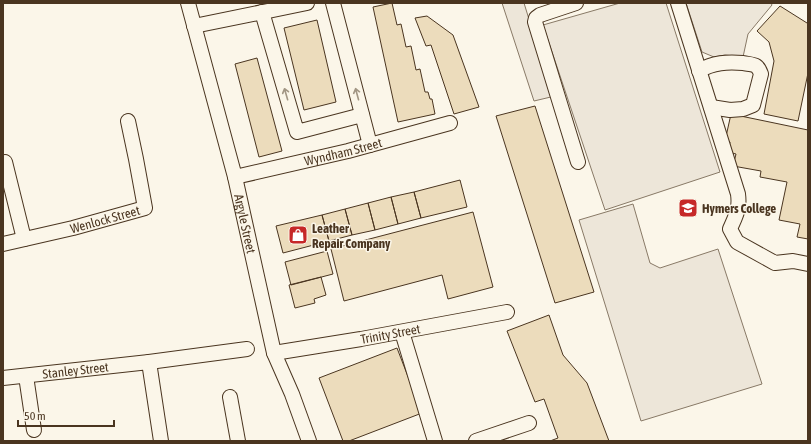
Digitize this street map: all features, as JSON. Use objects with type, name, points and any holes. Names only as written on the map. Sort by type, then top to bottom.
[{"type":"street","name":"Argyle Street","points":[[188,3],[235,177],[274,353],[292,394],[309,441]]},
{"type":"street","points":[[194,26],[307,3]]},
{"type":"street","points":[[333,3],[370,145]]},
{"type":"street","points":[[576,3],[540,15],[536,18],[535,22],[578,162]]},
{"type":"street","points":[[678,3],[738,194],[739,203],[737,215],[730,228],[737,242],[775,263],[793,261],[808,264]]},
{"type":"street","points":[[262,12],[297,132],[362,115]]},
{"type":"street","points":[[699,71],[704,67],[718,63],[731,62],[755,65],[761,74],[753,105],[743,110],[710,107]]},
{"type":"street","name":"Wenlock Street","points":[[3,244],[72,228],[145,208],[128,121]]},
{"type":"street","name":"Wyndham Street","points":[[235,177],[341,153],[450,123]]},
{"type":"street","points":[[5,162],[24,239]]},
{"type":"street","name":"Trinity Street","points":[[274,353],[402,332],[507,312]]},
{"type":"street","points":[[402,332],[435,441]]},
{"type":"street","name":"Stanley Street","points":[[3,378],[149,362],[247,349]]},
{"type":"street","points":[[149,362],[161,441]]},
{"type":"street","points":[[26,376],[34,430]]},
{"type":"street","points":[[230,396],[238,441]]},
{"type":"street","points":[[476,441],[529,423]]},
{"type":"shaded area","points":[[502,3],[524,3],[555,96],[534,101]]},
{"type":"shaded area","points":[[620,3],[666,3],[720,172],[605,210],[543,25]]},
{"type":"shaded area","points":[[686,3],[771,3],[772,5],[748,34],[743,57],[725,55],[714,57],[702,52]]},
{"type":"shaded area","points":[[633,204],[650,263],[660,268],[718,249],[762,384],[641,421],[579,220]]},
{"type":"building","points":[[392,3],[397,25],[401,24],[406,47],[411,46],[416,70],[420,69],[425,92],[428,92],[430,99],[432,99],[435,114],[398,122],[373,7]]},
{"type":"building","points":[[780,6],[807,23],[808,22],[808,73],[798,121],[764,114],[774,61],[769,42],[757,31]]},
{"type":"building","points":[[427,16],[453,35],[479,107],[454,114],[431,45],[426,46],[415,18]]},
{"type":"building","points":[[317,20],[336,102],[304,110],[284,28]]},
{"type":"building","points":[[257,58],[282,151],[259,157],[235,64]]},
{"type":"building","points":[[535,106],[594,292],[555,303],[496,116]]},
{"type":"building","points":[[731,114],[808,130],[808,239],[797,237],[800,224],[779,220],[787,182],[760,177],[761,171],[733,166],[736,154],[728,152],[730,142],[725,141]]},
{"type":"building","points":[[460,180],[467,207],[421,218],[414,192]]},
{"type":"building","points":[[414,192],[421,218],[398,224],[391,197]]},
{"type":"building","points":[[391,197],[398,224],[375,230],[368,203]]},
{"type":"building","points":[[368,203],[375,230],[352,235],[345,209]]},
{"type":"building","points":[[345,209],[352,235],[329,241],[322,215]]},
{"type":"building","points":[[473,212],[493,287],[448,299],[442,275],[344,301],[331,249]]},
{"type":"building","points":[[322,215],[329,241],[283,253],[276,226]]},
{"type":"building","points":[[327,251],[333,274],[291,285],[285,262]]},
{"type":"building","points":[[321,277],[326,295],[314,299],[315,303],[295,308],[289,285]]},
{"type":"building","points":[[549,315],[563,355],[587,383],[609,441],[550,441],[558,438],[544,399],[535,402],[507,331]]},
{"type":"building","points":[[397,348],[422,413],[349,441],[343,441],[319,378]]},
{"type":"place","name":"Hymers College","points":[[688,208]]},
{"type":"place","name":"Leather Repair Company","points":[[298,235]]}]
